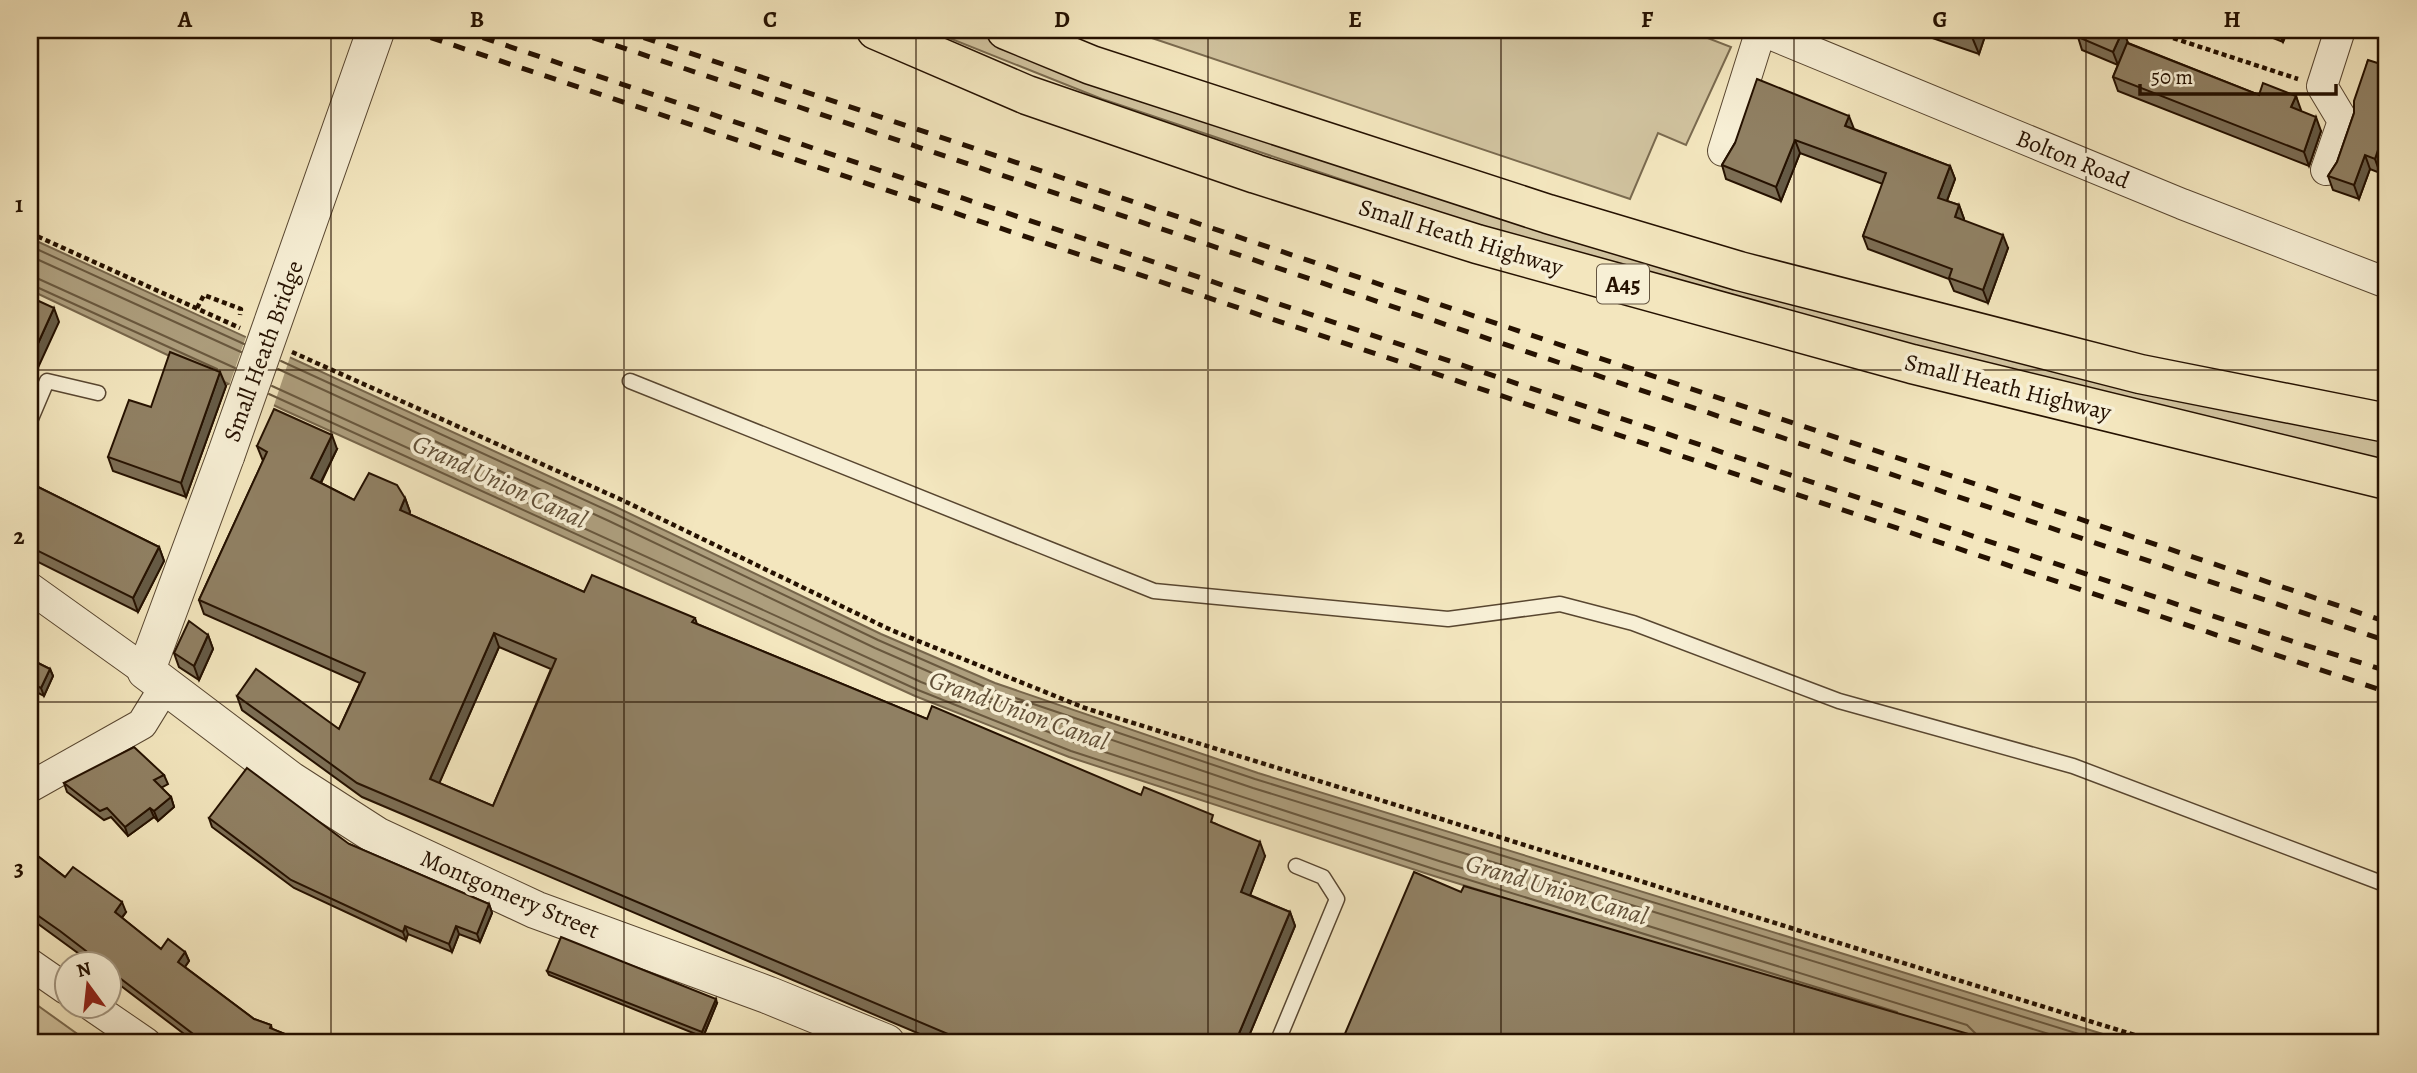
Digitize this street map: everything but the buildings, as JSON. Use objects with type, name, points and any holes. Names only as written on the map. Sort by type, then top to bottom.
[{"type":"highway","name":"Small Heath Highway","points":[[876,30],[1027,94],[1256,174],[1478,244],[1912,364],[2387,480]]},
{"type":"highway","name":"Small Heath Highway","points":[[1006,30],[1091,65],[1549,215],[1739,271],[2140,374],[2387,423]]},
{"type":"street","name":"Small Heath Bridge","points":[[156,678],[226,455],[376,30]]},
{"type":"street","points":[[1723,151],[1761,30]]},
{"type":"street","name":"Bolton Road","points":[[1761,30],[2182,204],[2387,283]]},
{"type":"street","points":[[2326,170],[2343,121],[2322,86],[2340,30]]},
{"type":"street","points":[[30,588],[156,678],[142,724],[30,787]]},
{"type":"street","name":"Montgomery Street","points":[[156,678],[290,780],[377,836],[536,910],[766,1001],[886,1043]]},
{"type":"street","points":[[30,964],[52,979]]},
{"type":"street","points":[[112,1020],[146,1043]]},
{"type":"lane","points":[[30,421],[47,381],[98,393]]},
{"type":"lane","points":[[630,381],[1154,591],[1448,620],[1560,604],[1633,623],[1839,701],[2073,766],[2387,885]]},
{"type":"lane","points":[[1277,1043],[1337,899],[1323,877],[1296,866]]},
{"type":"path","points":[[2175,30],[2173,38],[2322,86]]},
{"type":"path","points":[[30,233],[248,331]]},
{"type":"path","points":[[197,308],[204,295],[242,309],[239,321],[246,323]]},
{"type":"path","points":[[286,349],[622,500],[891,630],[1085,708],[2160,1043]]},
{"type":"shaded area","points":[[929,30],[975,30],[1238,129],[2387,433],[2387,468],[1906,347],[1486,228],[1102,99]]},
{"type":"shaded area","points":[[1128,30],[1687,30],[1731,47],[1686,145],[1658,133],[1630,199]]},
{"type":"shaded area","points":[[30,1000],[52,1016],[52,1020],[58,1020],[90,1043],[30,1043]]},
{"type":"water","name":"Grand Union Canal","points":[[30,238],[616,507],[881,634],[995,683],[1258,773],[2132,1043],[1972,1043],[1434,876],[1069,757],[915,696],[286,411],[30,290]]},
{"type":"pier","points":[[247,334],[291,354],[273,408],[229,386]]},
{"type":"railway","points":[[408,30],[2387,692]]},
{"type":"railway","points":[[460,30],[2200,612],[2387,671]]},
{"type":"railway","points":[[570,30],[2387,641]]},
{"type":"railway","points":[[621,30],[2387,622]]}]
